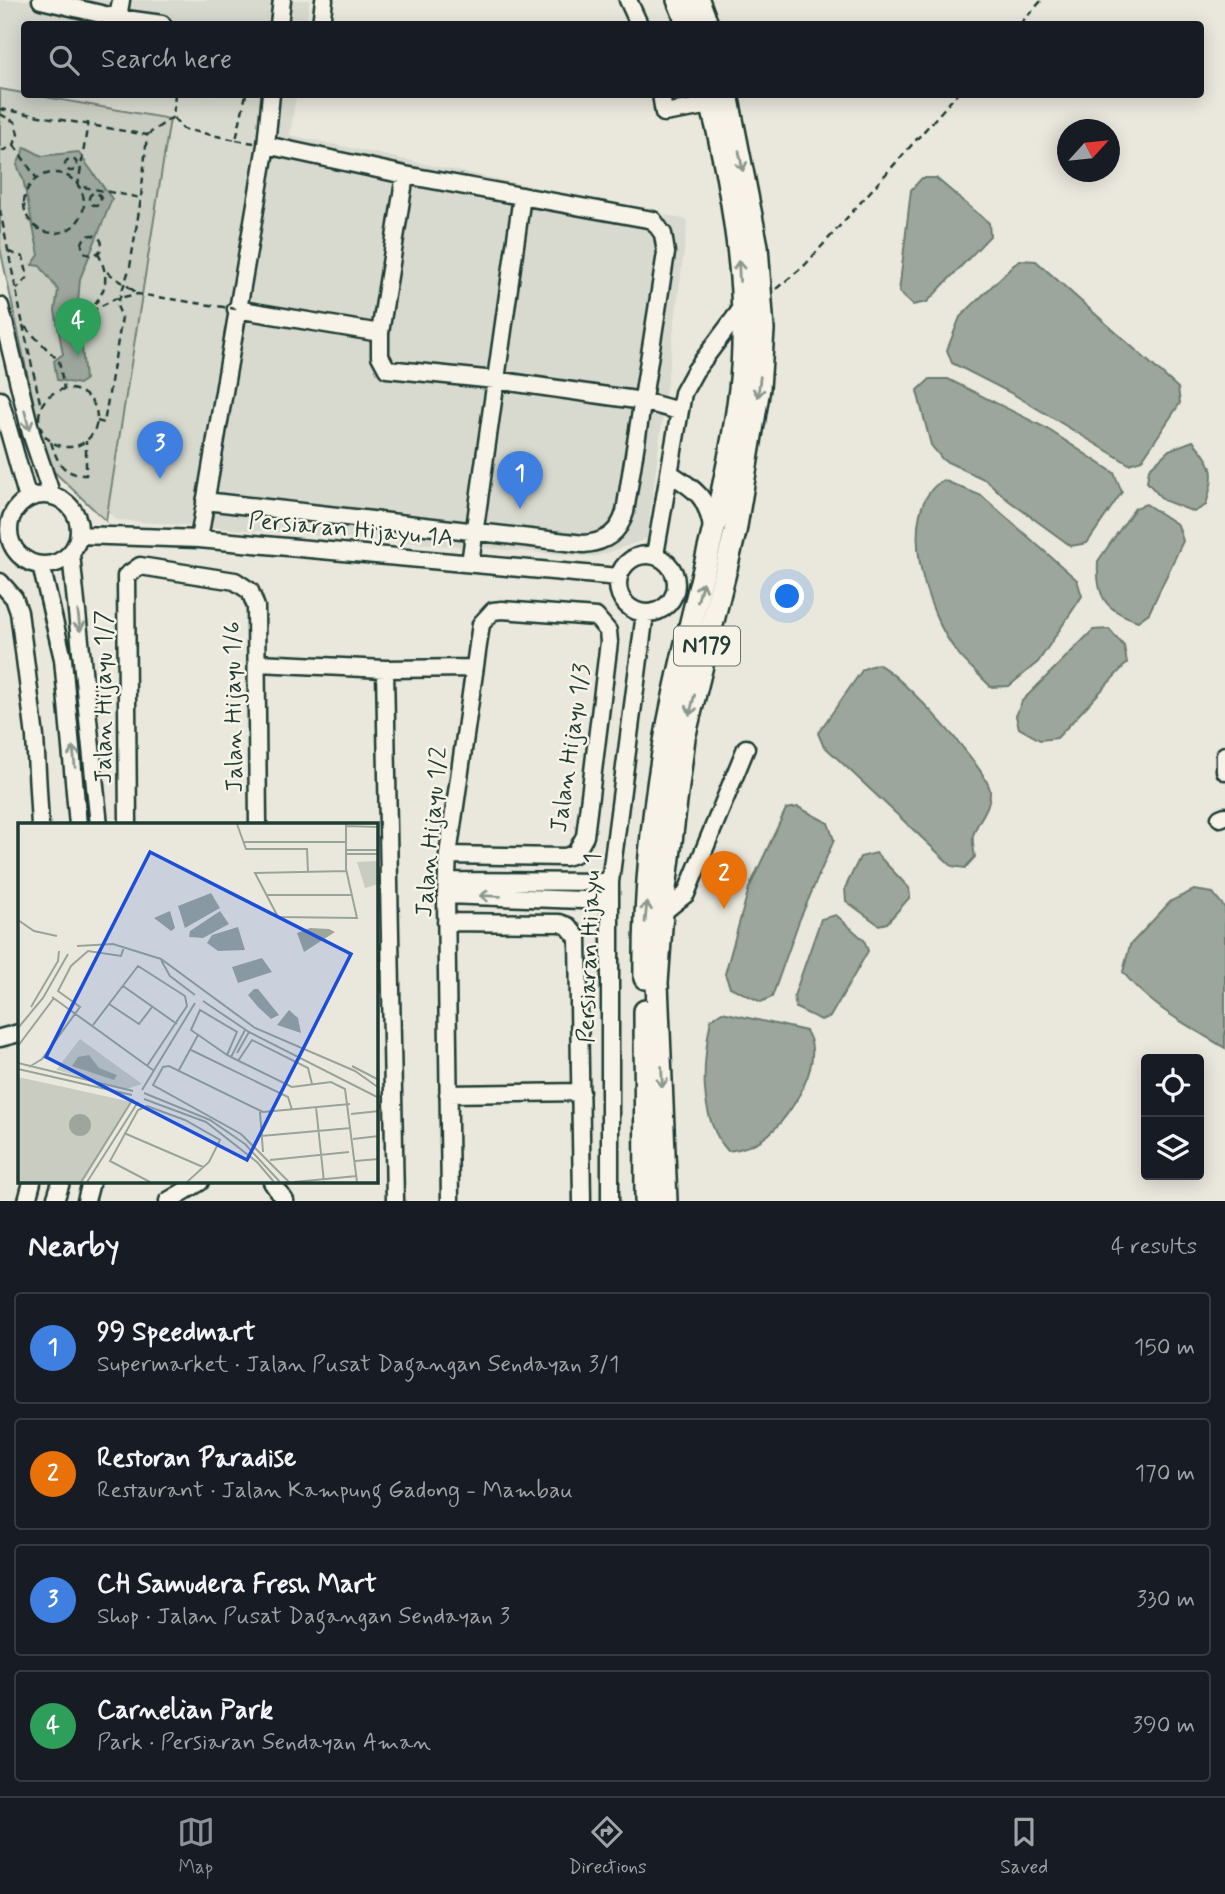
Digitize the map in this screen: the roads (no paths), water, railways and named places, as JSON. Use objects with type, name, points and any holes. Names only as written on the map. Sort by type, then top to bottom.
[{"type":"main road","points":[[678,0],[687,21]]},
{"type":"main road","points":[[698,0],[706,21]]},
{"type":"main road","name":"N179","points":[[666,1201],[657,983],[662,913],[684,738],[735,532],[759,388],[763,299],[757,246],[716,98]]},
{"type":"main road","name":"N179","points":[[646,1201],[644,920],[666,736],[714,536],[740,387],[742,308],[739,258],[716,98]]},
{"type":"street","points":[[41,0],[140,21]]},
{"type":"street","points":[[118,18],[121,0]]},
{"type":"street","points":[[279,21],[282,0]]},
{"type":"street","points":[[321,21],[324,0]]},
{"type":"street","points":[[628,0],[638,21]]},
{"type":"street","points":[[200,539],[236,309],[266,145],[271,98]]},
{"type":"street","points":[[662,98],[664,113],[716,98]]},
{"type":"street","points":[[205,501],[584,544],[607,539],[622,523],[625,512],[666,253],[659,226],[645,216],[405,175],[266,145]]},
{"type":"street","points":[[405,175],[380,333],[380,356],[387,369],[495,380],[643,401],[679,411]]},
{"type":"street","points":[[470,563],[523,196]]},
{"type":"street","points":[[0,306],[31,433],[52,496]]},
{"type":"street","points":[[655,555],[683,393],[695,371],[742,308]]},
{"type":"street","points":[[236,309],[380,333]]},
{"type":"street","points":[[0,400],[28,499]]},
{"type":"street","points":[[671,474],[705,501],[714,536]]},
{"type":"street","points":[[71,554],[62,561],[41,565],[29,562],[6,544],[10,535],[6,515],[28,499],[52,496],[70,506],[79,525],[79,535],[71,554],[99,823]]},
{"type":"street","name":"Persiaran Hijayu 1A","points":[[79,535],[200,539],[618,577]]},
{"type":"street","points":[[645,554],[655,555],[663,559],[675,574],[675,593],[664,608],[645,613],[627,605],[618,587],[618,577],[628,561],[645,554]]},
{"type":"street","points":[[41,565],[63,659],[78,823]]},
{"type":"street","name":"Jalan Hijayu 1/6","points":[[130,570],[140,566],[244,585],[250,591],[256,607],[258,663],[258,823]]},
{"type":"street","name":"Jalan Hijayu 1/7","points":[[128,823],[126,576],[130,570]]},
{"type":"street","points":[[0,582],[14,598],[19,612],[35,737],[40,823]]},
{"type":"street","name":"Jalan Hijayu 1/2","points":[[450,1201],[446,888],[473,668],[481,624],[486,617],[502,610],[547,612]]},
{"type":"street","name":"Jalan Hijayu 1/3","points":[[448,855],[565,857],[581,846],[603,698],[608,631],[596,617],[547,612]]},
{"type":"street","name":"Persiaran Hijayu 1","points":[[610,1201],[610,882],[645,613]]},
{"type":"street","points":[[258,663],[385,669],[473,668]]},
{"type":"street","points":[[385,669],[382,849],[394,1201]]},
{"type":"street","points":[[662,913],[686,894],[746,748]]},
{"type":"street","points":[[1225,755],[1225,771]]},
{"type":"street","points":[[446,888],[610,882]]},
{"type":"street","points":[[446,888],[609,901]]},
{"type":"street","points":[[446,922],[560,923],[574,931],[579,946],[582,1201]]},
{"type":"street","points":[[0,1038],[18,1033]]},
{"type":"street","points":[[448,1094],[581,1092]]},
{"type":"street","points":[[27,1201],[31,1184]]},
{"type":"street","points":[[55,1201],[60,1184]]},
{"type":"street","points":[[86,1201],[90,1184]]},
{"type":"street","points":[[168,1201],[197,1184]]},
{"type":"street","points":[[273,1184],[285,1201]]},
{"type":"place","name":"Carnelian Park","points":[[78,356]]},
{"type":"place","name":"CH Samudera Fresh Mart","points":[[160,479]]},
{"type":"place","name":"99 Speedmart","points":[[520,509]]},
{"type":"place","name":"Restoran Paradise","points":[[724,909]]}]
